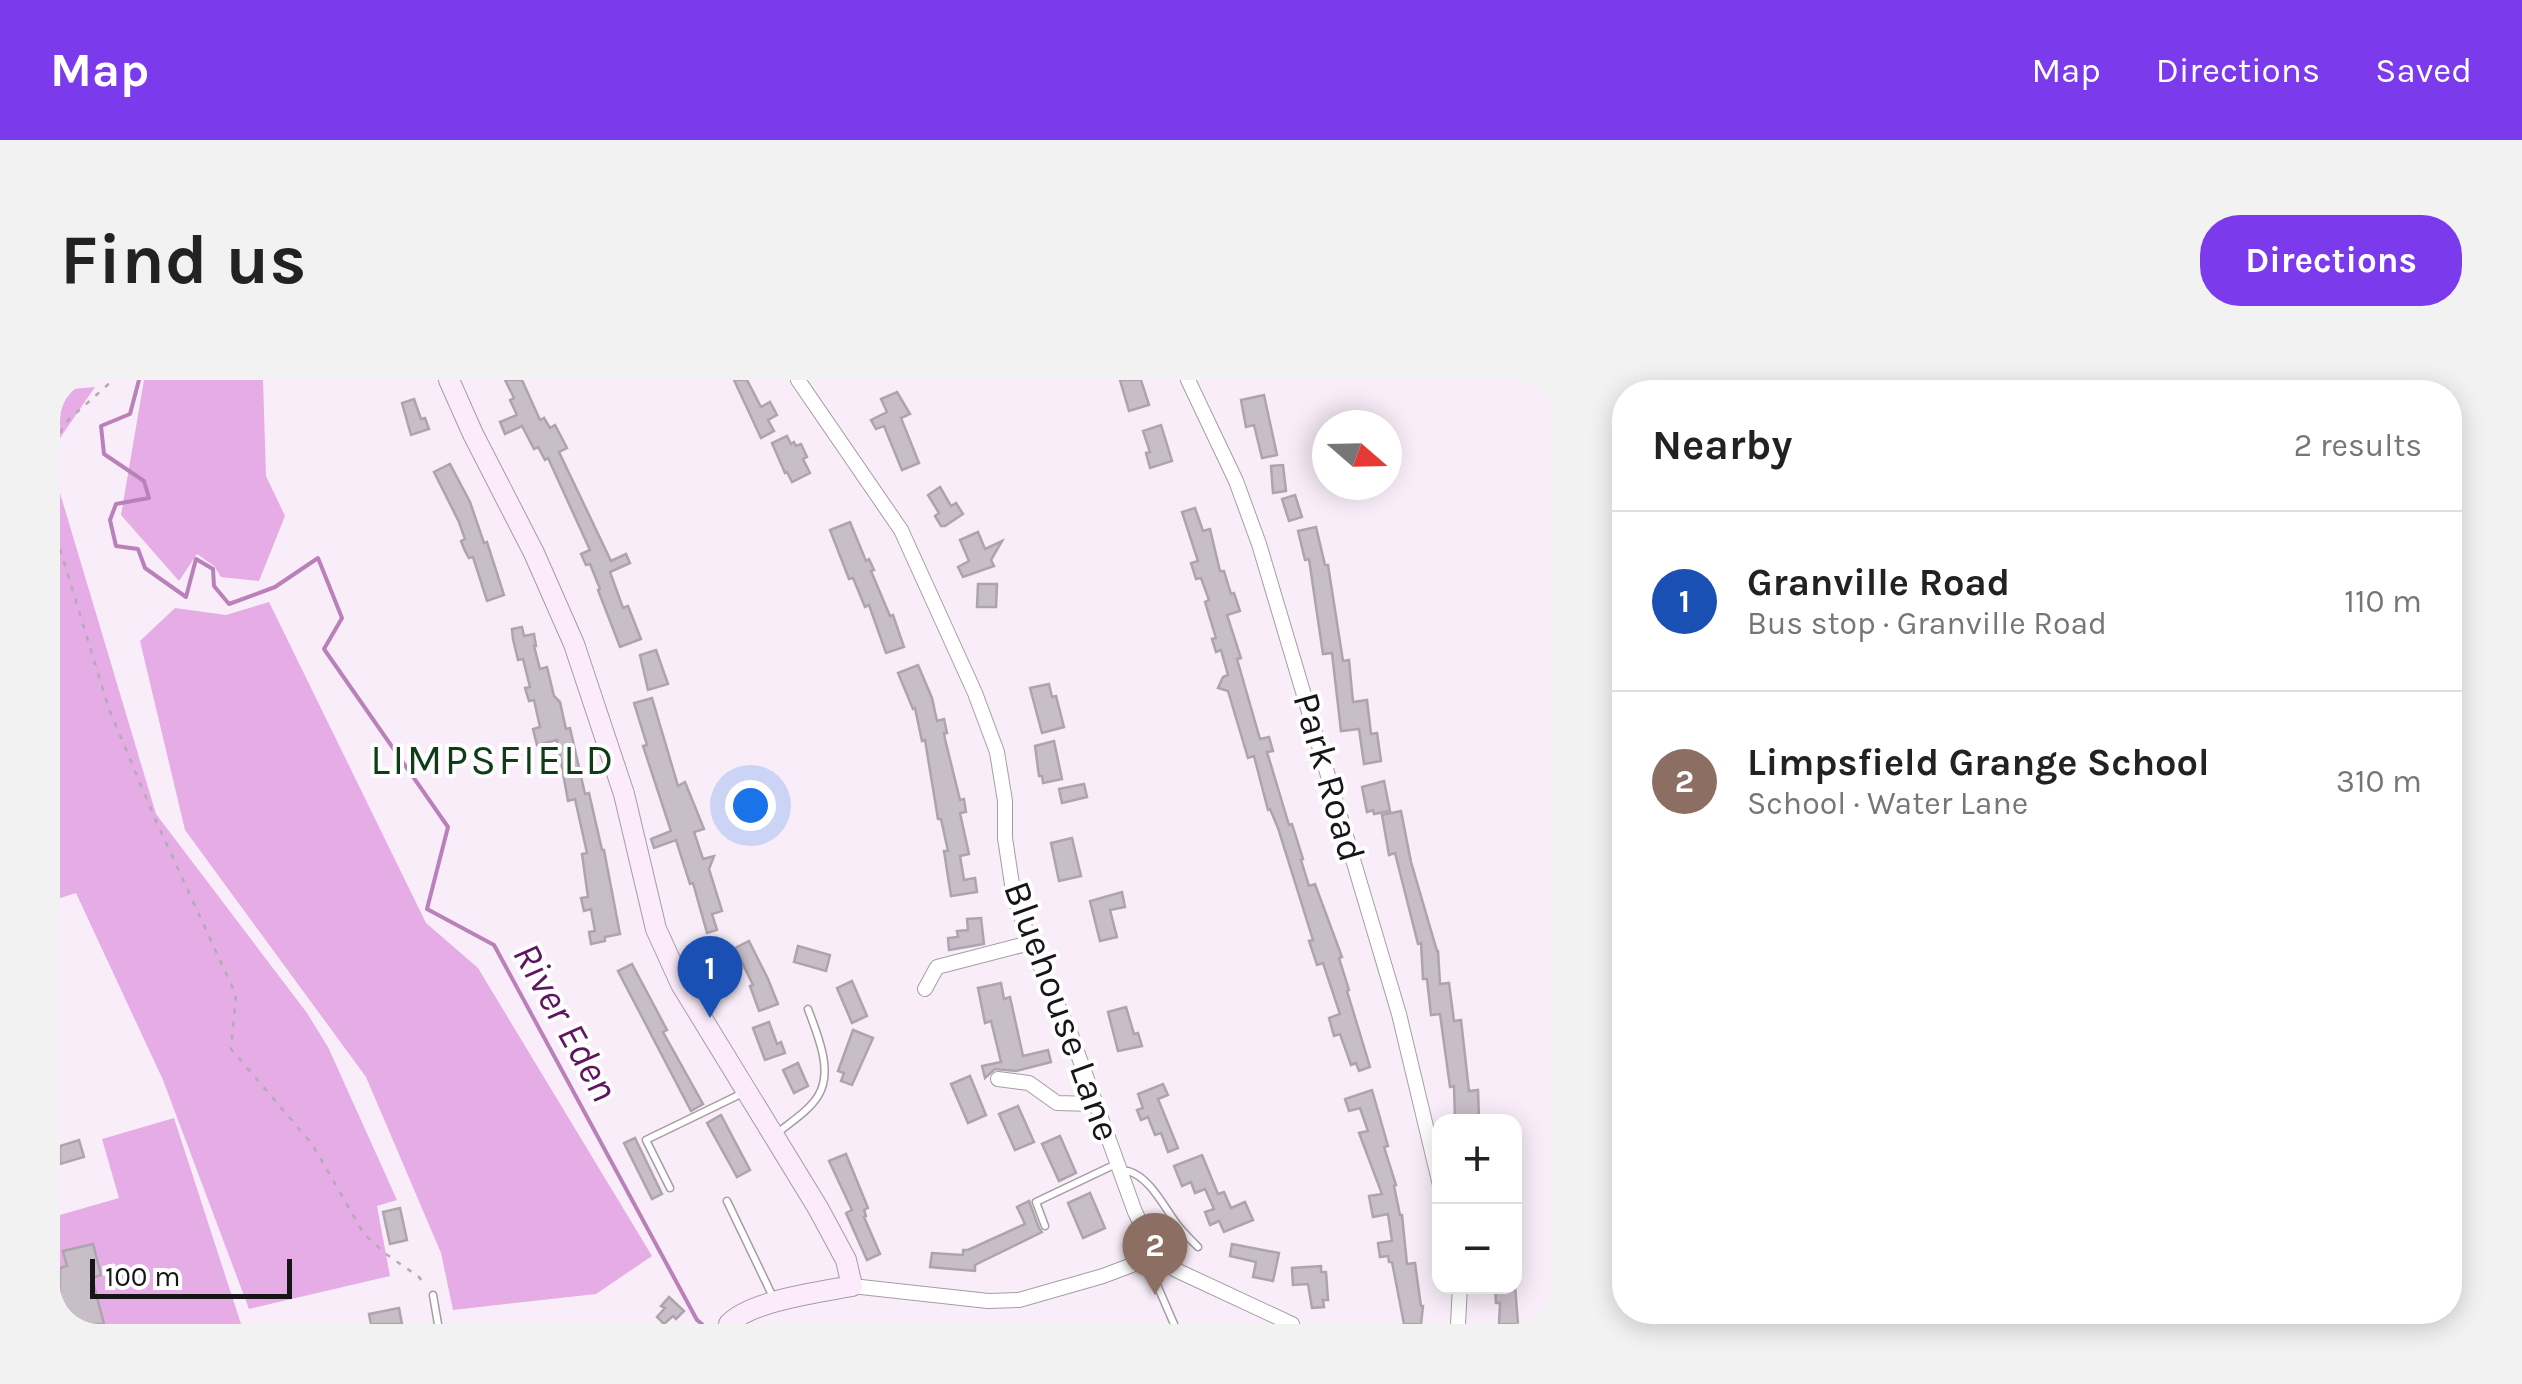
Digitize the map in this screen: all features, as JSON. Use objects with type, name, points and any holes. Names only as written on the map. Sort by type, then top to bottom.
[{"type":"street","points":[[449,380],[574,644],[624,794],[656,929],[681,984],[818,1208],[846,1260],[852,1286]]},
{"type":"street","name":"Bluehouse Lane","points":[[798,380],[900,530],[975,693],[997,752],[1005,801],[1004,838],[1014,891],[1030,943],[1071,1035],[1151,1256]]},
{"type":"street","name":"Park Road","points":[[1188,380],[1236,481],[1259,544],[1398,1014],[1432,1152]]},
{"type":"street","points":[[924,989],[937,968],[1030,943]]},
{"type":"street","points":[[998,1079],[1029,1083],[1057,1102],[1094,1104]]},
{"type":"street","points":[[729,1324],[738,1314],[852,1286],[988,1301],[1019,1300],[1104,1276],[1151,1256],[1292,1324]]},
{"type":"street","points":[[1458,1324],[1460,1294]]},
{"type":"lane","points":[[774,1136],[817,1098],[823,1085],[819,1039],[808,1009]]},
{"type":"lane","points":[[670,1188],[646,1140],[746,1091]]},
{"type":"lane","points":[[1045,1226],[1036,1202],[1119,1170],[1128,1171],[1137,1174],[1198,1247]]},
{"type":"lane","points":[[727,1201],[776,1303]]},
{"type":"lane","points":[[1151,1256],[1154,1278],[1174,1324]]},
{"type":"lane","points":[[433,1296],[438,1324]]},
{"type":"path","points":[[60,426],[114,380]]},
{"type":"path","points":[[60,433],[66,422]]},
{"type":"path","points":[[60,549],[109,709],[236,995],[231,1049],[312,1144],[364,1234],[419,1277],[433,1296]]},
{"type":"shaded area","points":[[144,380],[263,380],[266,476],[285,516],[259,581],[221,577],[214,566],[197,554],[179,581],[121,515]]},
{"type":"shaded area","points":[[95,387],[60,438],[60,390]]},
{"type":"shaded area","points":[[60,493],[156,814],[307,1013],[328,1047],[397,1200],[377,1206],[390,1276],[249,1309],[163,1080],[76,893],[60,898]]},
{"type":"shaded area","points":[[269,602],[426,923],[478,968],[652,1256],[596,1294],[453,1310],[441,1253],[366,1077],[185,830],[140,641],[175,608],[226,615]]},
{"type":"shaded area","points":[[174,1118],[241,1324],[60,1324],[60,1215],[119,1198],[102,1139]]},
{"type":"building","points":[[505,380],[522,380],[540,420],[544,418],[550,428],[555,425],[567,448],[559,452],[611,561],[626,554],[630,563],[610,572],[623,608],[628,606],[641,639],[620,647],[590,564],[586,565],[581,554],[590,550],[548,458],[545,460],[538,447],[534,449],[522,426],[505,434],[500,422],[517,415]]},
{"type":"building","points":[[734,380],[747,380],[761,407],[770,402],[777,415],[768,420],[774,431],[761,438]]},
{"type":"building","points":[[1120,380],[1141,380],[1149,405],[1129,411]]},
{"type":"building","points":[[897,392],[910,414],[901,418],[919,463],[902,470],[884,426],[876,429],[871,420],[887,412],[881,399]]},
{"type":"building","points":[[1264,395],[1277,455],[1262,458],[1254,425],[1246,427],[1241,400]]},
{"type":"building","points":[[414,399],[429,429],[411,435],[402,403]]},
{"type":"building","points":[[1161,425],[1172,461],[1150,468],[1143,431]]},
{"type":"building","points":[[787,436],[791,444],[801,444],[810,473],[792,482],[772,443]]},
{"type":"building","points":[[450,464],[470,502],[484,543],[487,542],[504,595],[487,601],[473,557],[469,558],[461,541],[465,539],[459,522],[434,472]]},
{"type":"building","points":[[1283,465],[1286,491],[1273,493],[1271,466]]},
{"type":"building","points":[[940,487],[951,506],[956,503],[963,514],[945,526],[935,516],[939,513],[928,495]]},
{"type":"building","points":[[1295,495],[1302,517],[1289,521],[1282,499]]},
{"type":"building","points":[[1195,508],[1203,531],[1210,529],[1220,571],[1224,571],[1240,611],[1227,615],[1260,739],[1269,737],[1273,751],[1267,752],[1309,886],[1315,884],[1342,957],[1339,958],[1347,991],[1370,1067],[1359,1071],[1356,1063],[1351,1065],[1340,1034],[1334,1036],[1329,1018],[1340,1014],[1323,963],[1317,965],[1309,941],[1313,940],[1278,828],[1268,810],[1254,756],[1248,758],[1228,691],[1218,688],[1228,675],[1221,650],[1216,652],[1212,639],[1216,638],[1205,602],[1209,600],[1191,563],[1198,561],[1182,512]]},
{"type":"building","points":[[850,522],[904,647],[886,653],[869,605],[865,607],[853,578],[849,579],[830,530]]},
{"type":"building","points":[[1316,527],[1328,565],[1343,661],[1349,660],[1353,702],[1367,700],[1371,734],[1377,733],[1381,761],[1364,764],[1359,729],[1341,731],[1332,653],[1323,654],[1309,559],[1305,560],[1298,531]]},
{"type":"building","points":[[978,532],[985,549],[1002,541],[991,560],[994,566],[963,577],[958,567],[969,561],[960,540]]},
{"type":"building","points":[[978,584],[997,584],[996,607],[977,607]]},
{"type":"building","points":[[522,627],[524,636],[534,634],[540,669],[547,667],[566,729],[570,728],[585,794],[589,793],[620,934],[605,937],[605,941],[591,944],[589,932],[595,931],[591,909],[584,911],[581,898],[588,897],[582,854],[587,853],[575,799],[568,801],[557,740],[537,745],[533,729],[540,727],[534,700],[529,701],[523,659],[518,660],[513,639],[512,629]]},
{"type":"building","points":[[656,650],[668,684],[648,690],[640,655]]},
{"type":"building","points":[[918,665],[937,721],[944,719],[945,739],[966,812],[960,813],[969,854],[960,856],[964,880],[975,878],[977,892],[951,896],[944,851],[948,851],[938,819],[925,740],[922,741],[915,708],[898,673]]},
{"type":"building","points":[[1049,684],[1064,727],[1042,733],[1030,688]]},
{"type":"building","points":[[652,698],[678,786],[685,782],[704,829],[694,832],[703,859],[714,856],[709,869],[722,911],[712,914],[717,930],[707,933],[676,840],[654,848],[651,839],[671,831],[643,746],[647,745],[634,703]]},
{"type":"building","points":[[1054,741],[1062,779],[1043,783],[1035,746]]},
{"type":"building","points":[[1384,781],[1390,811],[1367,812],[1362,787]]},
{"type":"building","points":[[1084,784],[1087,797],[1062,803],[1059,789]]},
{"type":"building","points":[[1401,811],[1411,862],[1438,951],[1440,984],[1449,983],[1454,1021],[1461,1020],[1469,1091],[1478,1090],[1479,1114],[1455,1114],[1454,1086],[1450,1087],[1440,1014],[1431,1015],[1421,943],[1418,944],[1395,853],[1389,855],[1382,815]]},
{"type":"building","points":[[1072,838],[1081,876],[1059,881],[1051,843]]},
{"type":"building","points":[[1122,892],[1125,907],[1110,910],[1117,937],[1100,941],[1090,901]]},
{"type":"building","points":[[981,918],[984,944],[949,950],[948,938],[958,937],[957,931],[968,930],[967,919]]},
{"type":"building","points":[[749,941],[778,1004],[759,1011],[750,986],[753,985],[735,948]]},
{"type":"building","points":[[798,946],[830,955],[826,971],[794,962]]},
{"type":"building","points":[[632,964],[667,1030],[663,1032],[703,1104],[691,1111],[618,971]]},
{"type":"building","points":[[852,981],[867,1016],[852,1023],[837,988]]},
{"type":"building","points":[[1001,983],[1004,999],[1010,997],[1023,1056],[1048,1050],[1051,1062],[1016,1071],[995,1069],[985,1078],[982,1066],[1001,1062],[991,1021],[985,1023],[978,988]]},
{"type":"building","points":[[1126,1007],[1142,1046],[1118,1051],[1108,1012]]},
{"type":"building","points":[[769,1022],[785,1053],[765,1060],[753,1028]]},
{"type":"building","points":[[853,1030],[873,1038],[852,1085],[841,1081],[844,1073],[838,1071]]},
{"type":"building","points":[[798,1063],[808,1086],[794,1093],[783,1070]]},
{"type":"building","points":[[970,1076],[986,1115],[968,1123],[951,1084]]},
{"type":"building","points":[[1163,1084],[1168,1095],[1158,1099],[1178,1148],[1168,1152],[1161,1133],[1155,1135],[1148,1117],[1141,1120],[1137,1110],[1143,1108],[1138,1094]]},
{"type":"building","points":[[1372,1090],[1396,1185],[1407,1264],[1415,1263],[1423,1306],[1421,1324],[1404,1324],[1392,1262],[1388,1256],[1380,1257],[1378,1243],[1392,1241],[1388,1214],[1373,1217],[1369,1196],[1382,1194],[1359,1133],[1368,1131],[1360,1108],[1349,1111],[1345,1099]]},
{"type":"building","points":[[1018,1106],[1034,1142],[1015,1150],[999,1114]]},
{"type":"building","points":[[721,1115],[750,1170],[737,1177],[707,1123]]},
{"type":"building","points":[[1060,1136],[1076,1173],[1059,1181],[1042,1144]]},
{"type":"building","points":[[635,1138],[662,1194],[652,1199],[624,1143]]},
{"type":"building","points":[[79,1140],[84,1157],[60,1164],[60,1146]]},
{"type":"building","points":[[846,1154],[868,1208],[864,1217],[880,1254],[867,1260],[846,1213],[852,1210],[829,1161]]},
{"type":"building","points":[[1202,1155],[1218,1194],[1224,1192],[1231,1208],[1245,1202],[1253,1220],[1224,1232],[1219,1221],[1210,1225],[1205,1212],[1214,1209],[1205,1189],[1195,1193],[1191,1182],[1182,1186],[1174,1166]]},
{"type":"building","points":[[1090,1193],[1105,1228],[1083,1238],[1068,1203]]},
{"type":"building","points":[[1029,1201],[1042,1232],[975,1265],[975,1271],[930,1267],[932,1253],[963,1255],[963,1250],[1025,1224],[1017,1207]]},
{"type":"building","points":[[400,1208],[407,1240],[390,1244],[383,1212]]},
{"type":"building","points":[[93,1244],[101,1275],[92,1278],[104,1324],[63,1324],[60,1268],[67,1266],[63,1251]]},
{"type":"building","points":[[1232,1244],[1279,1253],[1273,1281],[1253,1277],[1256,1262],[1230,1256]]},
{"type":"building","points":[[1321,1266],[1321,1272],[1326,1272],[1328,1300],[1323,1300],[1324,1307],[1312,1308],[1308,1284],[1293,1285],[1292,1268]]},
{"type":"building","points":[[1495,1294],[1516,1294],[1518,1324],[1499,1324],[1500,1303],[1496,1303]]},
{"type":"building","points":[[669,1297],[684,1311],[664,1324],[657,1317]]},
{"type":"building","points":[[399,1308],[402,1324],[371,1324],[369,1314]]},
{"type":"waterway","name":"River Eden","points":[[139,380],[130,414],[101,426],[104,454],[144,481],[149,498],[116,504],[110,520],[116,546],[138,549],[145,568],[186,597],[196,559],[213,569],[214,586],[229,604],[275,587],[318,558],[342,618],[324,649],[448,827],[427,909],[494,945],[702,1324]]},
{"type":"place","name":"Granville Road","points":[[710,1018]]},
{"type":"place","name":"Limpsfield Grange School","points":[[1155,1295]]},
{"type":"district","name":"LIMPSFIELD","points":[[493,760]]}]
